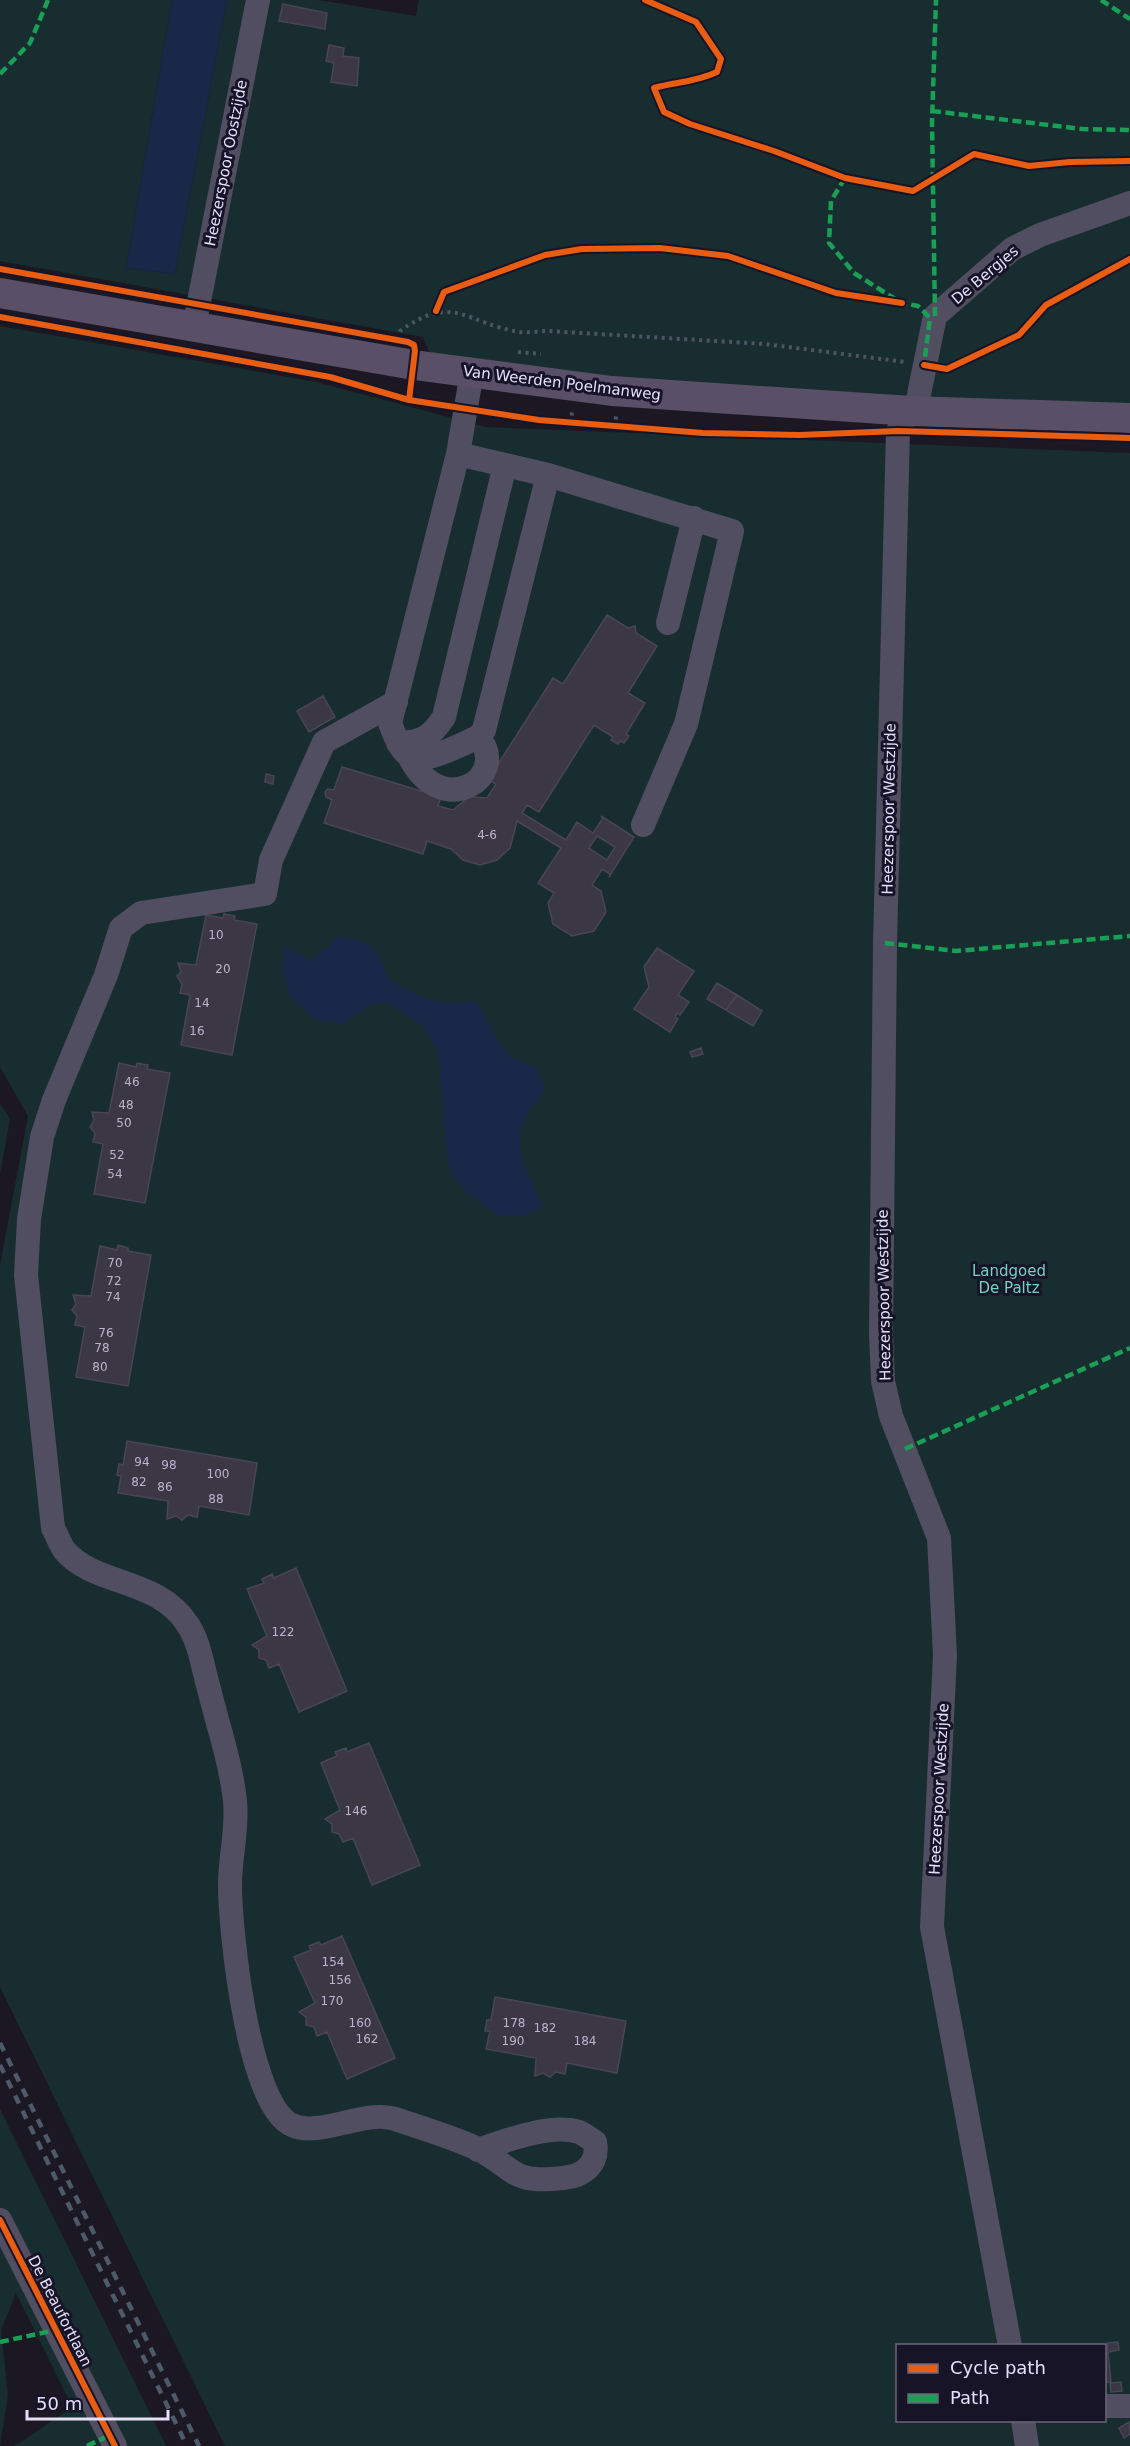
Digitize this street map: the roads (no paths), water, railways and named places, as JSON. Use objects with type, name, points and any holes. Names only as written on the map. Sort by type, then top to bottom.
[{"type":"main road","name":"Van Weerden Poelmanweg","points":[[0,293],[194,327],[406,352],[472,372],[612,391],[911,411],[1130,418]]},
{"type":"street","name":"Heezerspoor Oostzijde","points":[[194,327],[258,0]]},
{"type":"street","name":"De Bergjes","points":[[911,411],[918,399],[935,316],[1012,249],[1040,235],[1130,203]]},
{"type":"street","points":[[472,372],[458,454],[390,723],[422,776],[447,792],[459,790],[474,783],[485,770],[488,762],[487,746],[478,736]]},
{"type":"street","name":"Heezerspoor Westzijde","points":[[911,411],[898,431],[885,943],[881,1333],[883,1382],[891,1416],[939,1538],[945,1654],[932,1927],[1010,2344]]},
{"type":"street","points":[[458,454],[548,475],[732,531],[686,724],[643,825]]},
{"type":"street","points":[[404,749],[436,730],[444,717],[505,465]]},
{"type":"street","points":[[404,749],[421,759],[478,736],[484,730],[548,475]]},
{"type":"street","points":[[668,623],[694,518]]},
{"type":"street","points":[[396,702],[324,742],[271,860],[265,894],[141,914],[121,928],[106,975],[54,1100],[42,1137],[30,1219],[26,1275],[53,1528],[64,1550],[82,1564],[149,1591],[169,1604],[188,1625],[200,1654],[231,1775],[235,1803],[230,1891],[231,1935],[238,1986],[273,2110],[292,2125],[314,2128],[390,2118],[478,2150]]},
{"type":"street","name":"De Beaufortlaan","points":[[0,2220],[115,2446]]},
{"type":"street","points":[[1106,2406],[1130,2406]]},
{"type":"street","points":[[1023,2422],[1027,2446]]},
{"type":"water","points":[[172,0],[227,0],[175,274],[126,268]]},
{"type":"water","points":[[339,936],[367,944],[376,953],[388,979],[410,991],[428,999],[447,1003],[472,1001],[478,1005],[510,1057],[536,1068],[545,1088],[525,1119],[521,1129],[520,1149],[542,1206],[528,1215],[497,1215],[466,1192],[451,1175],[448,1164],[438,1052],[424,1028],[389,1003],[372,1004],[344,1023],[315,1020],[291,998],[282,971],[283,947],[311,961]]},
{"type":"railway","points":[[0,2043],[199,2446]]},
{"type":"railway","points":[[0,2065],[187,2446]]},
{"type":"park label","name":"Landgoed De Paltz","points":[[1009,1280]]}]
